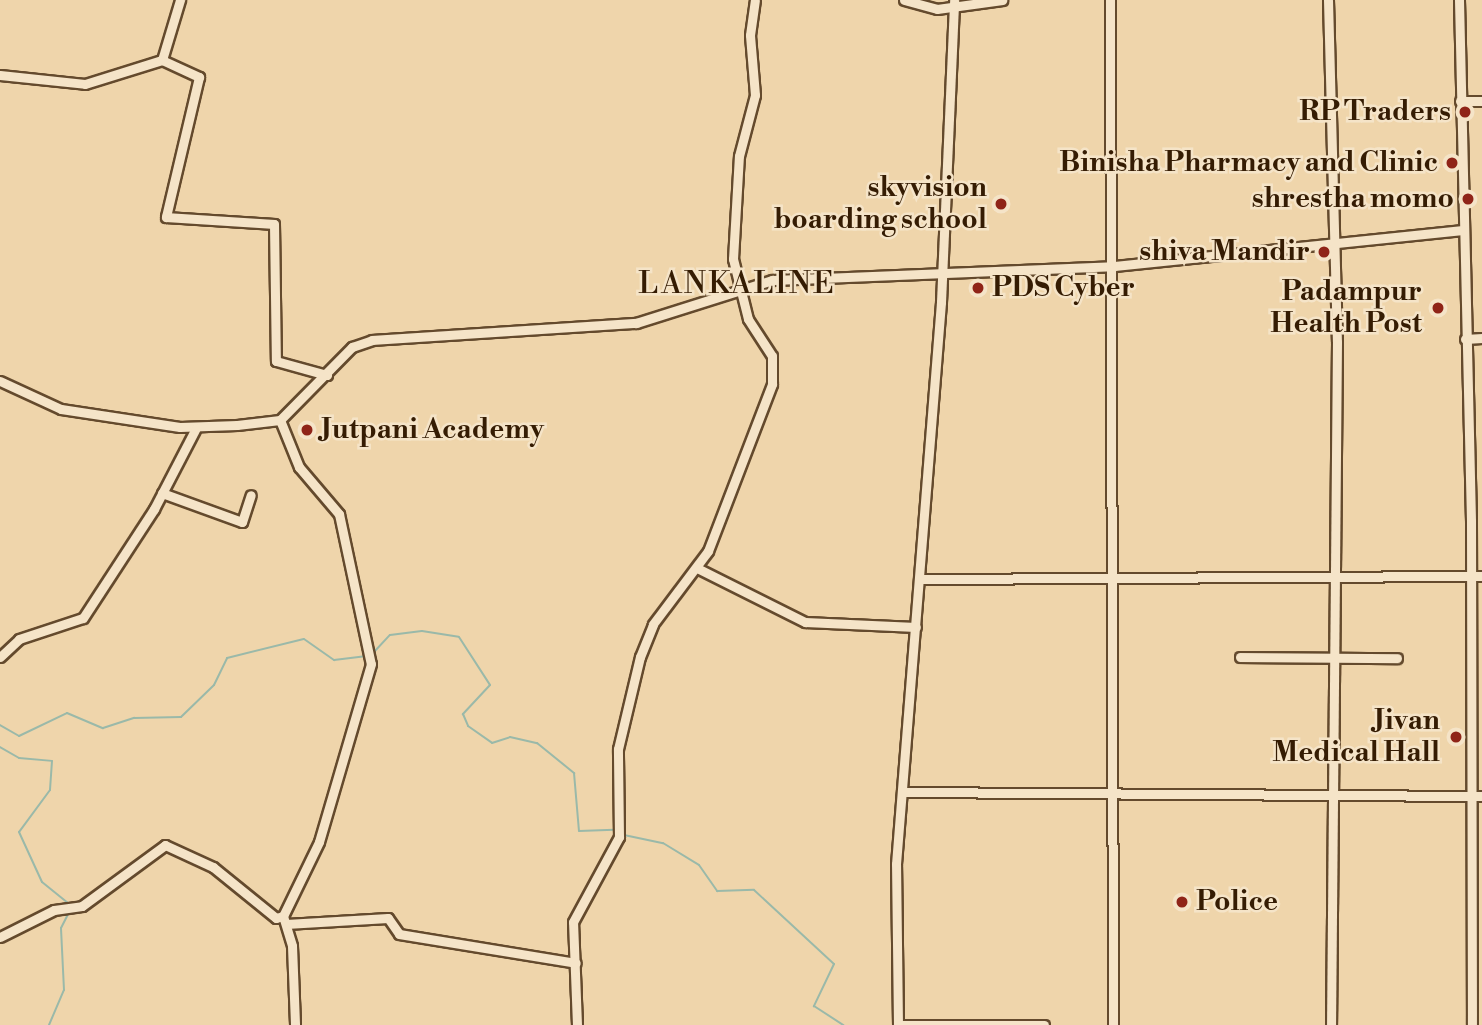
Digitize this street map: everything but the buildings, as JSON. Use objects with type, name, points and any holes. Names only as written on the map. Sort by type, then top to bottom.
[{"type":"street","points":[[162,61],[180,0]]},
{"type":"street","points":[[577,1025],[573,922],[619,837],[618,749],[639,657],[653,624],[699,569],[772,384],[772,356],[738,294],[734,230],[739,156],[755,94],[750,35],[755,0]]},
{"type":"street","points":[[904,0],[954,4],[1002,0]]},
{"type":"street","points":[[1110,0],[1114,265],[1113,1025]]},
{"type":"street","points":[[1328,0],[1331,247],[1337,367],[1332,577],[1331,1025]]},
{"type":"street","points":[[1459,0],[1465,339],[1477,576],[1477,796],[1472,1025]]},
{"type":"street","points":[[954,4],[942,275],[922,579],[896,864],[900,1025],[1044,1025]]},
{"type":"street","points":[[0,75],[85,84],[162,61],[199,77],[166,217],[274,224],[276,361],[327,375]]},
{"type":"street","points":[[1460,101],[1482,101]]},
{"type":"street","points":[[0,382],[61,409],[196,428],[280,420],[359,342],[636,323],[738,294],[772,280],[942,275],[1114,265],[1331,247],[1463,230]]},
{"type":"street","points":[[1465,339],[1482,338]]},
{"type":"street","points":[[280,420],[299,467],[339,514],[371,664],[319,842],[284,920],[295,1025]]},
{"type":"street","points":[[0,656],[19,639],[83,618],[162,493],[196,428]]},
{"type":"street","points":[[162,493],[242,522],[251,495]]},
{"type":"street","points":[[699,569],[805,622],[916,628]]},
{"type":"street","points":[[922,579],[1477,576]]},
{"type":"street","points":[[1240,657],[1397,658]]},
{"type":"street","points":[[904,792],[1114,796],[1477,796]]},
{"type":"street","points":[[0,937],[54,910],[82,906],[165,845],[213,867],[267,912],[284,920],[388,918],[399,934],[576,962]]},
{"type":"waterway","points":[[374,652],[390,635],[422,631],[459,637],[490,685],[463,714],[468,726],[492,743],[510,737],[537,743],[574,773],[579,831],[614,830]]},
{"type":"waterway","points":[[0,725],[19,736],[67,713],[103,728],[134,718],[181,717],[214,685],[227,658],[304,639],[334,660],[365,656]]},
{"type":"waterway","points":[[0,747],[19,758],[52,761],[50,790],[19,832],[42,882],[68,903]]},
{"type":"waterway","points":[[624,835],[663,843],[699,865],[717,891],[754,890],[834,964],[814,1006],[843,1025]]},
{"type":"waterway","points":[[49,1025],[64,990],[61,928],[69,912]]},
{"type":"place","name":"RP Traders","points":[[1465,112]]},
{"type":"place","name":"Binisha Pharmacy and Clinic","points":[[1452,163]]},
{"type":"place","name":"shrestha momo","points":[[1468,199]]},
{"type":"place","name":"skyvision boarding school","points":[[1001,204]]},
{"type":"place","name":"shiva Mandir","points":[[1324,252]]},
{"type":"place","name":"PDS Cyber","points":[[978,288]]},
{"type":"place","name":"Padampur Health Post","points":[[1438,308]]},
{"type":"place","name":"Jutpani Academy","points":[[307,430]]},
{"type":"place","name":"Jivan Medical Hall","points":[[1456,737]]},
{"type":"place","name":"Police","points":[[1182,902]]},
{"type":"district","name":"LANKALINE","points":[[737,284]]}]
